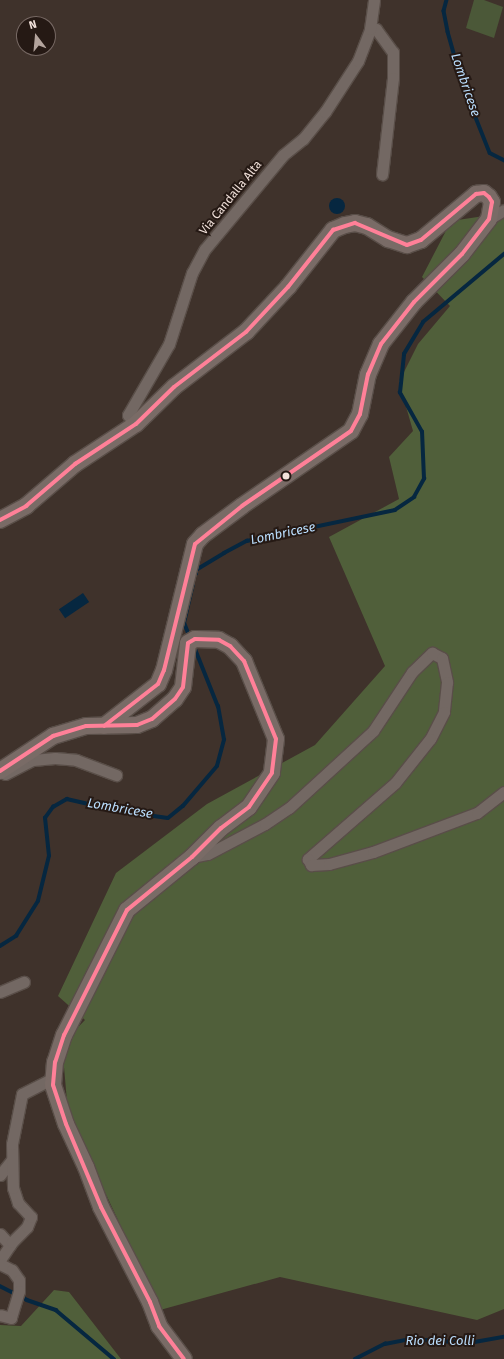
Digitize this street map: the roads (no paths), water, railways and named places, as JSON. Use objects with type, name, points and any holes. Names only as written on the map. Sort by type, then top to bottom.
[{"type":"street","name":"Via Candalla Alta","points":[[136,424],[128,415],[169,344],[192,272],[205,249],[282,155],[303,139],[326,112],[358,61],[370,29],[374,0]]},
{"type":"street","points":[[370,29],[376,29],[393,52],[393,78],[382,174]]},
{"type":"street","points":[[0,520],[26,506],[75,464],[136,424],[174,387],[246,332],[288,287],[333,230],[355,223],[367,226],[388,239],[407,245],[421,240],[476,194],[484,193],[492,202],[489,219]]},
{"type":"street","points":[[104,726],[158,684],[164,670],[195,544],[203,535],[242,506],[351,431],[360,414],[368,374],[381,344],[414,302],[462,254],[489,219],[504,210]]},
{"type":"street","points":[[0,771],[52,736],[86,726],[137,725],[162,712],[183,687],[188,643],[207,638],[230,646],[244,661],[276,739],[272,773],[249,807],[220,828],[192,857],[127,910],[64,1035],[55,1062],[53,1078],[66,1124],[86,1167],[101,1207],[150,1302],[159,1326],[184,1359]]},
{"type":"street","points":[[192,857],[208,854],[264,824],[289,808],[373,731],[412,672],[432,654],[442,658],[447,682],[444,712],[430,739],[395,783],[308,859],[311,865],[329,864],[372,852],[477,813],[504,792]]},
{"type":"street","points":[[0,775],[10,773],[33,760],[55,758],[76,760],[116,775]]},
{"type":"street","points":[[0,992],[24,982]]},
{"type":"street","points":[[0,1260],[26,1226],[31,1217],[18,1203],[13,1188],[11,1161],[22,1094],[53,1078]]},
{"type":"street","points":[[0,1175],[11,1161]]},
{"type":"street","points":[[0,1234],[10,1245]]},
{"type":"street","points":[[0,1264],[12,1270],[19,1280],[19,1291],[11,1318],[0,1315]]},
{"type":"water","points":[[334,198],[340,198],[345,203],[343,212],[340,214],[334,214],[329,209],[329,203]]},
{"type":"water","points":[[83,593],[89,602],[65,618],[59,609]]},
{"type":"waterway","name":"Lombricese","points":[[447,0],[444,11],[448,32],[463,85],[490,153],[504,160]]},
{"type":"waterway","name":"Lombricese","points":[[196,574],[196,570],[247,541],[395,510],[414,497],[424,479],[422,432],[400,393],[404,354],[423,322],[504,254]]},
{"type":"waterway","name":"Lombricese","points":[[190,638],[184,623],[193,584]]},
{"type":"waterway","name":"Lombricese","points":[[0,946],[16,936],[38,901],[49,856],[45,818],[53,807],[67,799],[119,811],[168,818],[183,806],[217,766],[224,740],[218,707],[194,647]]},
{"type":"waterway","name":"Rio dei Colli","points":[[0,1286],[27,1300],[56,1310],[114,1359]]},
{"type":"waterway","name":"Rio dei Colli","points":[[355,1359],[385,1344],[410,1339],[469,1343],[504,1337]]}]
